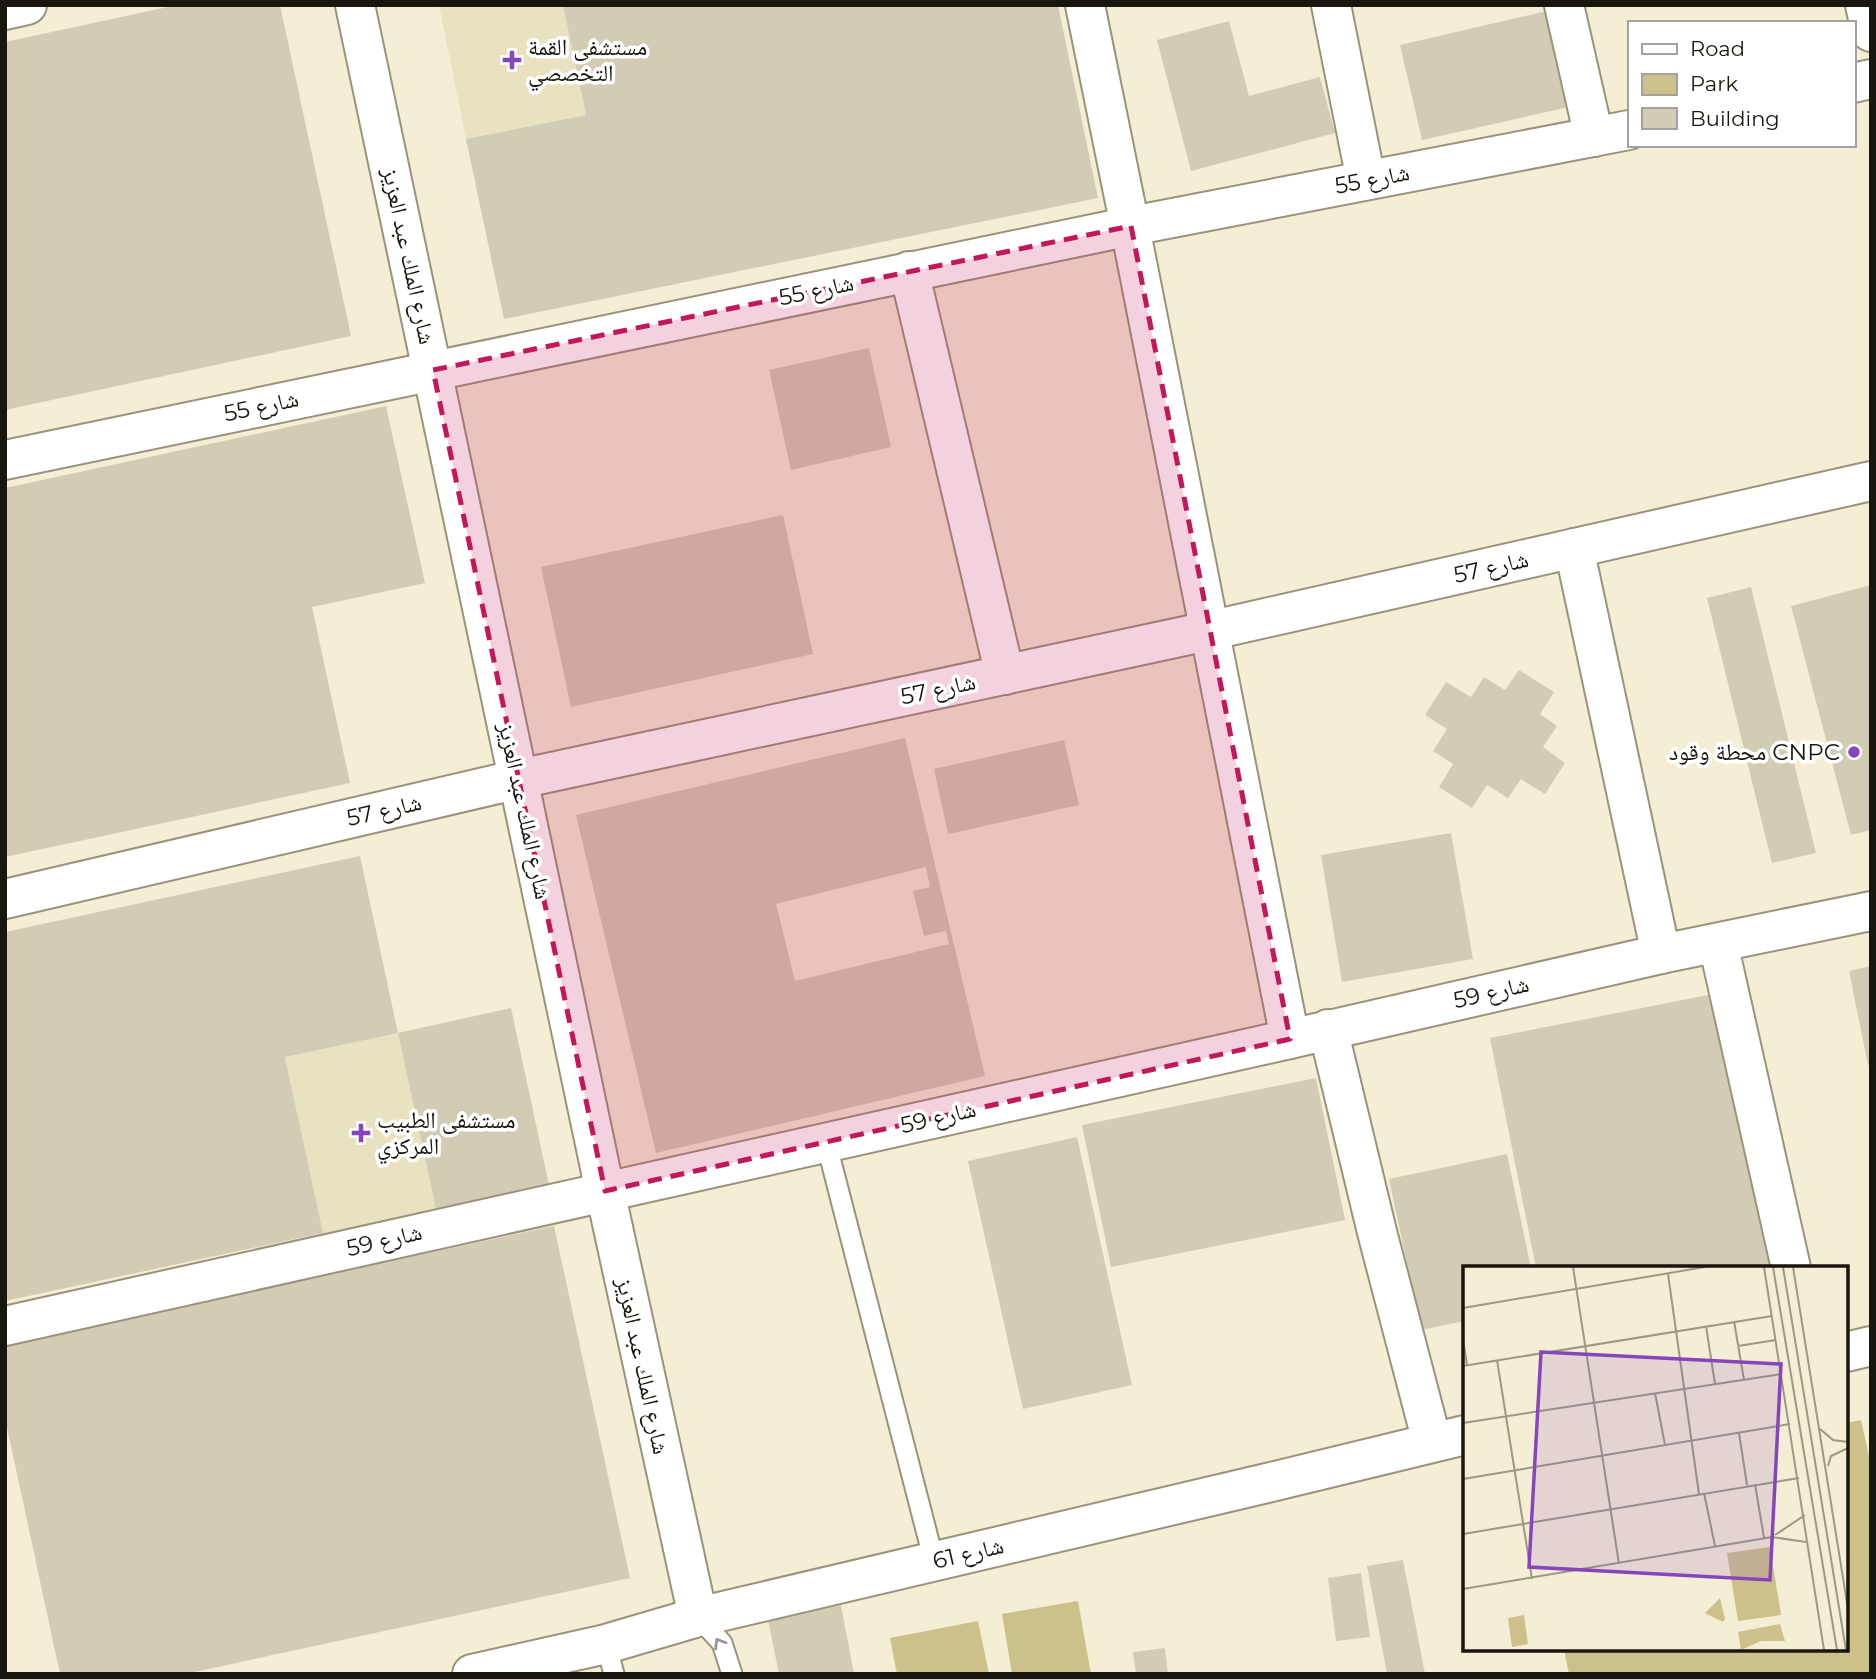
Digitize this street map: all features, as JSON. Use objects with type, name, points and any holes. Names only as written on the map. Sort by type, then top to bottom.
[{"type":"street","points":[[5,10],[27,5]]},
{"type":"street","name":"شارع الملك عبد العزيز","points":[[355,5],[605,1191],[698,1617]]},
{"type":"street","points":[[1085,5],[1131,226],[1208,631],[1290,1039]]},
{"type":"street","points":[[1331,5],[1366,180]]},
{"type":"street","points":[[1564,5],[1612,134]]},
{"type":"street","points":[[1865,5],[1871,32]]},
{"type":"street","name":"شارع 55","points":[[5,460],[909,271],[1612,134]]},
{"type":"street","points":[[909,271],[1005,674]]},
{"type":"street","name":"شارع 57","points":[[5,899],[519,779],[1208,631],[1871,481]]},
{"type":"street","points":[[1574,548],[1661,954]]},
{"type":"street","name":"شارع 59","points":[[5,1326],[1661,954],[1871,911]]},
{"type":"street","points":[[1718,943],[1791,1266]]},
{"type":"street","points":[[1328,1029],[1377,1232],[1448,1438]]},
{"type":"street","points":[[1848,1352],[1871,1346]]},
{"type":"street","name":"شارع 61","points":[[472,1674],[610,1659],[698,1617],[1448,1438]]},
{"type":"lane","points":[[826,1142],[933,1561]]},
{"type":"lane","points":[[698,1617],[722,1643],[732,1674]]},
{"type":"highlighted area","points":[[1131,226],[1290,1039],[605,1191],[433,370]]},
{"type":"shaded area","name":"مستشفى القمة التخصصي","points":[[439,5],[563,5],[586,115],[466,139]]},
{"type":"shaded area","name":"مستشفى الطبيب المركزي","points":[[398,1033],[436,1209],[323,1233],[285,1057]]},
{"type":"green space","points":[[1861,1420],[1871,1465],[1871,1674],[1569,1674],[1564,1651],[1848,1651],[1848,1423]]},
{"type":"green space","points":[[1078,1601],[1091,1674],[1012,1674],[1002,1614]]},
{"type":"green space","points":[[978,1621],[989,1674],[897,1674],[890,1638]]},
{"type":"building","points":[[177,5],[280,5],[351,336],[5,410],[5,42]]},
{"type":"building","points":[[563,5],[1058,5],[1098,198],[504,319],[466,139],[586,115]]},
{"type":"building","points":[[1547,11],[1569,107],[1422,140],[1400,45]]},
{"type":"building","points":[[1229,21],[1249,96],[1320,77],[1335,133],[1191,171],[1157,40]]},
{"type":"building","points":[[869,348],[891,447],[791,470],[769,370]]},
{"type":"building","points":[[386,406],[425,583],[312,607],[350,783],[5,857],[5,488]]},
{"type":"building","points":[[783,515],[813,654],[571,707],[541,567]]},
{"type":"building","points":[[1871,585],[1871,830],[1851,835],[1791,606]]},
{"type":"building","points":[[1751,587],[1816,853],[1772,863],[1707,598]]},
{"type":"building","points":[[1519,670],[1554,692],[1540,714],[1557,726],[1543,747],[1565,763],[1545,794],[1521,779],[1508,798],[1487,785],[1472,808],[1439,787],[1453,764],[1433,751],[1447,729],[1425,715],[1446,682],[1471,697],[1484,677],[1505,690]]},
{"type":"building","points":[[905,738],[985,1076],[656,1153],[576,815]],"holes":[[[926,867],[930,887],[913,891],[924,936],[946,931],[949,944],[795,981],[776,904]]]},
{"type":"building","points":[[1064,740],[1079,805],[948,834],[934,769]]},
{"type":"building","points":[[1451,833],[1473,959],[1342,982],[1321,855]]},
{"type":"building","points":[[360,856],[398,1033],[285,1057],[323,1233],[5,1301],[5,932]]},
{"type":"building","points":[[1871,966],[1871,1064],[1868,1065],[1849,971]]},
{"type":"building","points":[[1718,993],[1773,1265],[1536,1266],[1490,1038]]},
{"type":"building","points":[[511,1008],[549,1185],[436,1209],[398,1033]]},
{"type":"building","points":[[1316,1078],[1345,1220],[1111,1267],[1082,1125]]},
{"type":"building","points":[[1077,1137],[1132,1385],[1023,1409],[968,1161]]},
{"type":"building","points":[[1507,1154],[1531,1266],[1463,1266],[1463,1321],[1421,1330],[1389,1179]]},
{"type":"building","points":[[554,1226],[630,1578],[185,1674],[60,1674],[5,1418],[5,1343]]},
{"type":"building","points":[[1403,1560],[1425,1674],[1387,1674],[1367,1566]]},
{"type":"building","points":[[1361,1573],[1370,1637],[1336,1641],[1328,1578]]},
{"type":"building","points":[[841,1605],[854,1674],[779,1674],[768,1620]]},
{"type":"building","points":[[1165,1648],[1168,1674],[1136,1674],[1133,1652]]},
{"type":"place","name":"مستشفى القمة التخصصي","points":[[512,60]]},
{"type":"place","name":"محطة وقود CNPC","points":[[1854,752]]},
{"type":"place","name":"مستشفى الطبيب المركزي","points":[[361,1133]]}]
